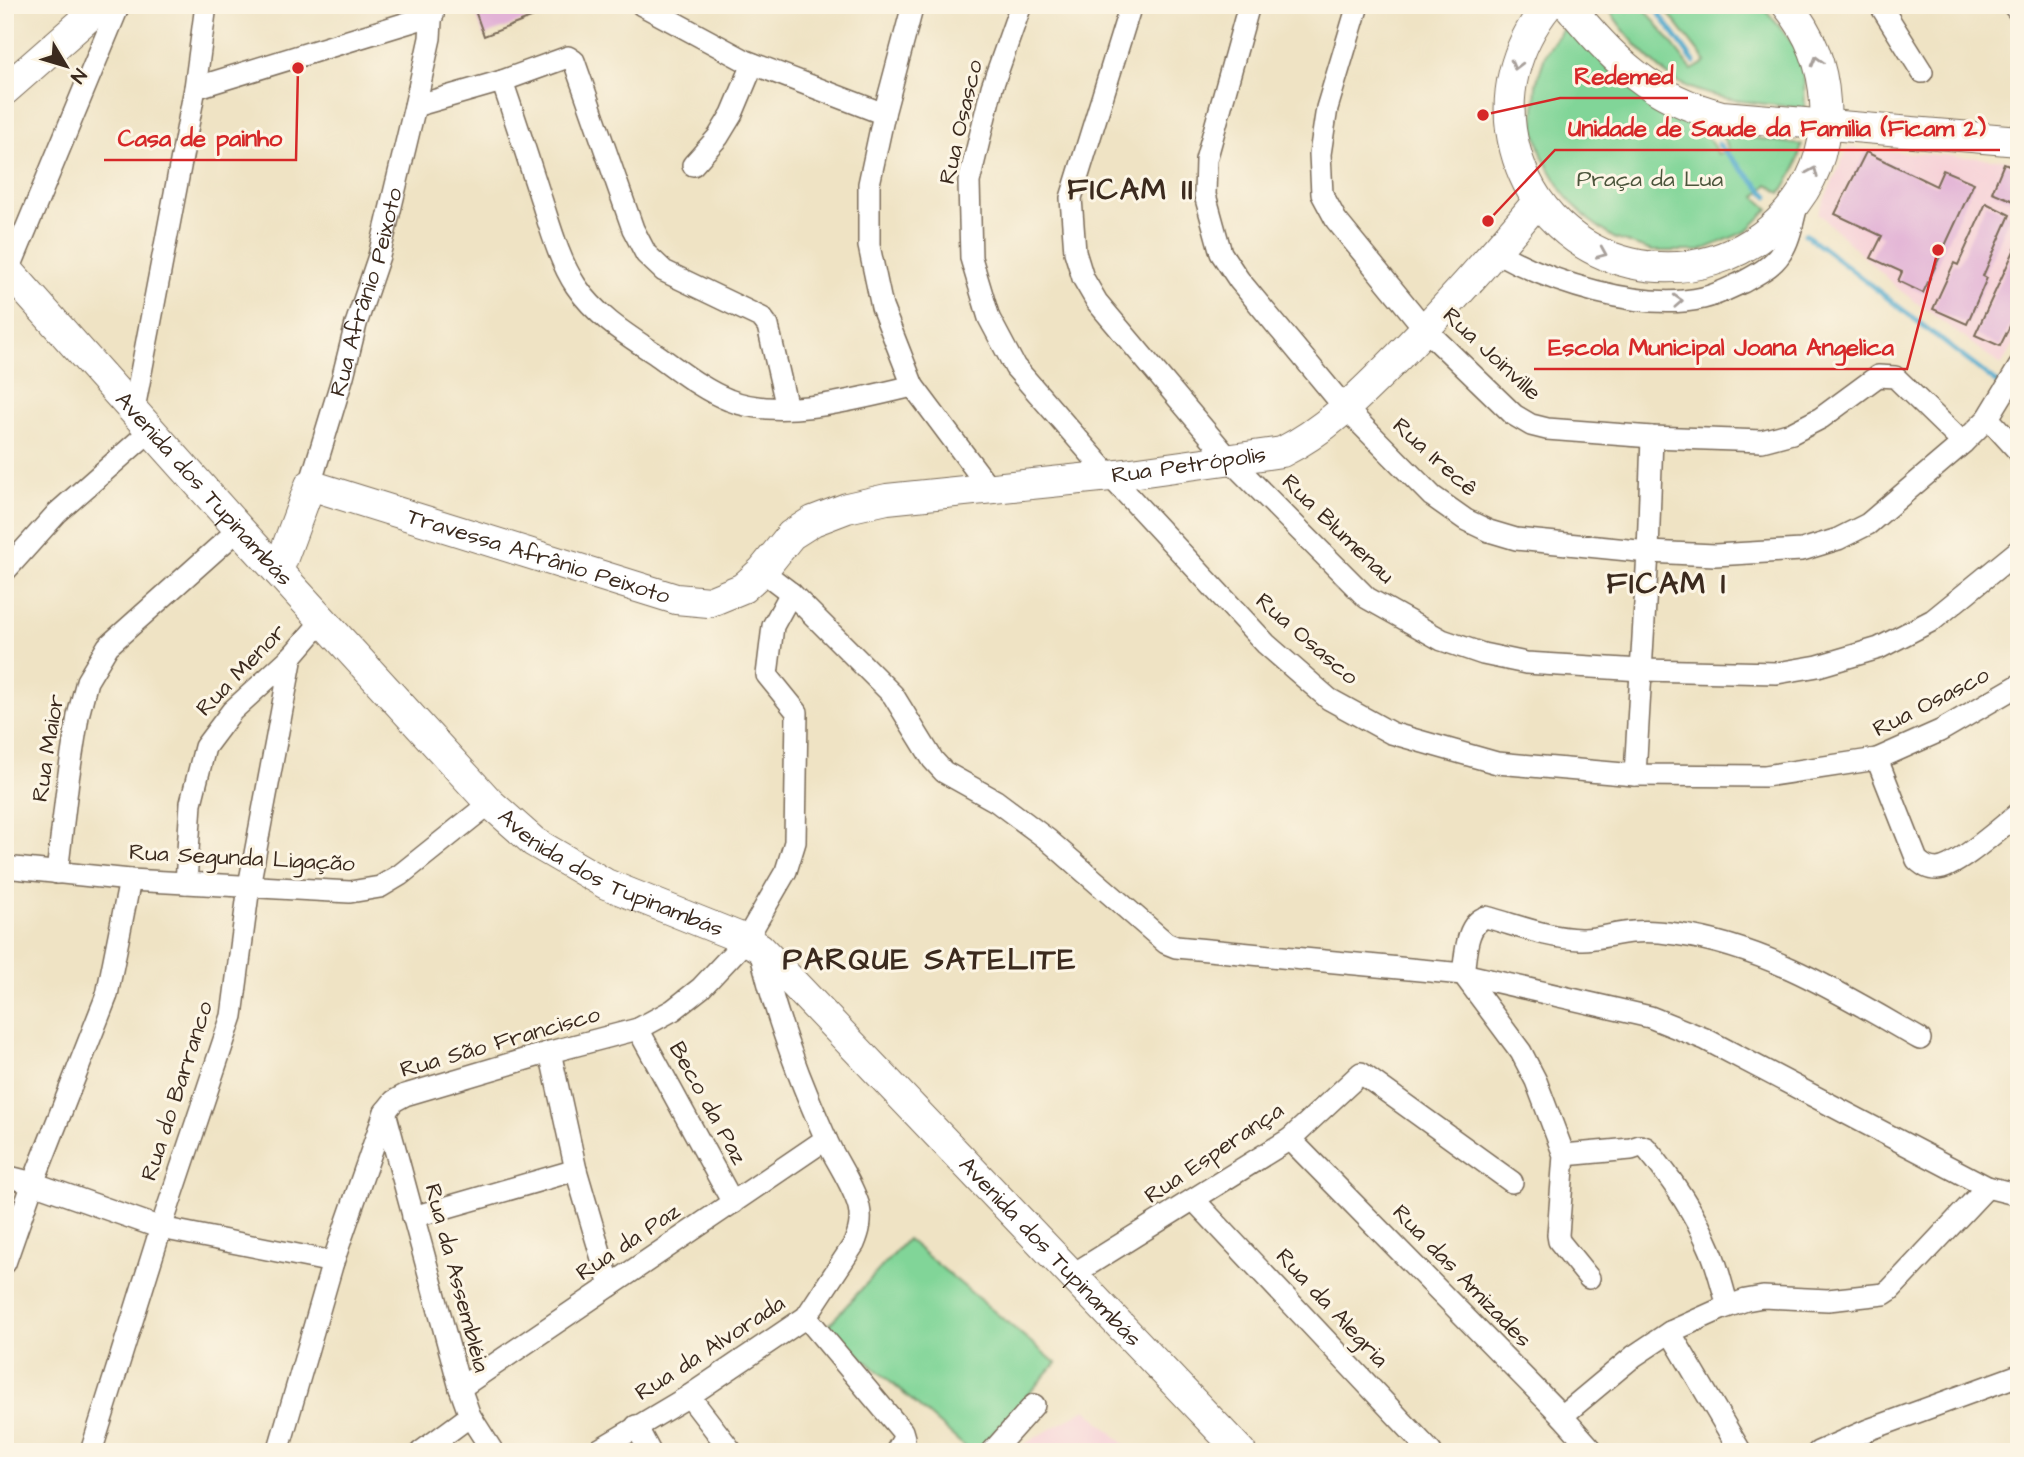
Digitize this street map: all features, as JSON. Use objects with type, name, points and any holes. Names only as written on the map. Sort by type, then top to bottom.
[{"type":"street","points":[[7,268],[119,5]]},
{"type":"street","points":[[5,571],[143,420],[206,5]]},
{"type":"street","points":[[642,5],[753,64],[884,114]]},
{"type":"street","points":[[913,5],[884,114],[869,184],[869,246],[882,307],[913,386],[990,489]]},
{"type":"street","name":"Rua Osasco","points":[[1021,5],[992,87],[969,181],[971,258],[989,318],[1015,367],[1110,476],[1266,644],[1329,699],[1391,733],[1497,763],[1635,775],[1765,776],[1877,759],[1940,731],[2003,697],[2019,685]]},
{"type":"street","name":"Rua Blumenau","points":[[1131,5],[1071,198],[1075,252],[1083,278],[1097,302],[1230,460],[1367,598],[1441,640],[1483,654],[1526,663],[1641,670],[1777,673],[1818,666],[1879,648],[1933,620],[2019,550]]},
{"type":"street","name":"Rua Irecê","points":[[1249,5],[1206,160],[1205,195],[1221,253],[1239,280],[1346,410],[1432,496],[1477,526],[1516,539],[1648,552],[1715,555],[1802,550],[1838,539],[1868,524],[1964,443],[1989,418],[2010,381]]},
{"type":"street","name":"Rua Joinville","points":[[1359,5],[1327,108],[1320,154],[1322,194],[1336,220],[1425,329],[1514,415],[1531,425],[1547,429],[1652,437],[1762,441],[1792,433],[1821,418],[1878,376],[1885,375],[1895,377],[1964,443]]},
{"type":"street","points":[[1548,5],[1534,23],[1517,57],[1509,94],[1510,132],[1520,168],[1538,201],[1564,230],[1608,256],[1632,264],[1671,268],[1709,262],[1744,249],[1773,228],[1798,201],[1812,177],[1827,125],[1824,89],[1816,54],[1793,9]]},
{"type":"street","points":[[1567,5],[1606,51],[1636,77],[1695,109],[1722,116],[2019,141]]},
{"type":"street","points":[[1880,5],[1922,72]]},
{"type":"street","points":[[2013,5],[2019,12]]},
{"type":"street","points":[[5,90],[87,9]]},
{"type":"street","points":[[195,88],[433,10]]},
{"type":"street","name":"Rua Afrânio Peixoto","points":[[278,571],[310,485],[356,324],[379,257],[415,106],[433,10]]},
{"type":"street","points":[[415,106],[502,81],[568,57],[574,61],[634,229],[646,254],[664,271],[762,318],[768,326],[787,408]]},
{"type":"street","points":[[693,165],[718,137],[732,114],[753,64]]},
{"type":"street","points":[[502,81],[555,242],[575,285],[599,314],[695,381],[727,400],[749,407],[787,408],[840,403],[913,386]]},
{"type":"street","name":"Rua Petrópolis","points":[[762,571],[791,535],[813,521],[847,508],[887,499],[1110,476],[1230,460],[1282,452],[1299,444],[1346,410],[1496,252],[1538,201]]},
{"type":"street","points":[[1496,252],[1527,270],[1567,283],[1635,299],[1673,302],[1703,298],[1720,293],[1768,267],[1781,254],[1798,201]]},
{"type":"street","points":[[1709,262],[1720,293]]},
{"type":"street","name":"Avenida dos Tupinambás","points":[[7,268],[239,529],[489,803],[534,842],[606,884],[753,944],[784,973],[1241,1452]]},
{"type":"street","points":[[1989,418],[2019,452]]},
{"type":"street","points":[[1635,775],[1652,437]]},
{"type":"street","name":"Travessa Afrânio Peixoto","points":[[310,485],[692,602],[725,598],[743,589],[762,571]]},
{"type":"street","name":"Rua Maior","points":[[57,873],[68,780],[86,681],[108,646],[239,529]]},
{"type":"street","points":[[762,571],[791,593],[893,695],[933,760],[944,772],[996,801],[1048,839],[1167,943],[1191,950],[1463,974],[1650,1017],[1705,1039],[1987,1186],[2019,1195]]},
{"type":"street","points":[[753,944],[786,871],[795,842],[797,712],[768,675],[773,626],[791,593]]},
{"type":"street","name":"Rua Menor","points":[[186,883],[191,803],[205,747],[232,710],[292,656],[322,621]]},
{"type":"street","name":"Rua do Barranco","points":[[91,1452],[161,1228],[232,1016],[249,886],[292,656]]},
{"type":"street","points":[[1877,759],[1917,860],[1926,867],[1947,867],[2019,813]]},
{"type":"street","name":"Rua Segunda Ligação","points":[[5,867],[130,880],[350,892],[380,887],[400,875],[489,803]]},
{"type":"street","points":[[5,1263],[33,1183],[107,995],[130,880]]},
{"type":"street","points":[[1589,1278],[1559,1241],[1564,1155],[1536,1081],[1521,1052],[1463,974],[1471,929],[1481,918],[1560,937],[1581,939],[1634,932],[1675,934],[1722,942],[1767,958],[1819,982],[1920,1039]]},
{"type":"street","name":"Rua da Alvorada","points":[[594,1452],[690,1396],[806,1317],[854,1244],[861,1220],[858,1205],[826,1139],[772,1001],[753,944]]},
{"type":"street","name":"Rua São Francisco","points":[[386,1112],[394,1101],[405,1095],[638,1029],[673,1010],[753,944]]},
{"type":"street","points":[[772,1001],[784,973]]},
{"type":"street","name":"Beco da Paz","points":[[638,1029],[733,1202]]},
{"type":"street","points":[[550,1052],[576,1170],[610,1286]]},
{"type":"street","name":"Rua Esperança","points":[[1072,1275],[1290,1139],[1360,1073],[1512,1182]]},
{"type":"street","points":[[278,1452],[333,1262],[386,1112]]},
{"type":"street","name":"Rua da Assembléia","points":[[386,1112],[460,1388],[470,1416],[493,1452]]},
{"type":"street","name":"Rua da Paz","points":[[460,1388],[826,1139]]},
{"type":"street","name":"Rua das Amizades","points":[[1290,1139],[1563,1416],[1594,1452]]},
{"type":"street","points":[[1564,1155],[1640,1146],[1646,1148],[1689,1205],[1711,1250],[1728,1306]]},
{"type":"street","points":[[413,1217],[576,1170]]},
{"type":"street","points":[[5,1176],[33,1183],[161,1228],[333,1262]]},
{"type":"street","points":[[1563,1416],[1634,1356],[1670,1332],[1728,1306],[1763,1297],[1828,1300],[1884,1294],[1987,1186]]},
{"type":"street","name":"Rua da Alegria","points":[[1194,1200],[1431,1452]]},
{"type":"street","points":[[806,1317],[902,1431],[904,1438],[896,1452]]},
{"type":"street","points":[[1670,1332],[1741,1452]]},
{"type":"street","points":[[1818,1452],[1868,1430],[2019,1375]]},
{"type":"street","points":[[690,1396],[732,1452]]},
{"type":"street","points":[[992,1452],[1034,1405]]},
{"type":"street","points":[[421,1452],[470,1416]]},
{"type":"street","points":[[636,1426],[650,1452]]},
{"type":"shaded area","points":[[1848,148],[2019,161],[2019,336],[2001,365],[1897,288],[1818,213]]},
{"type":"shaded area","points":[[1086,1409],[1133,1452],[1010,1452]]},
{"type":"green space","name":"Praça da Lua","points":[[1606,5],[1642,5],[1692,70],[1706,62],[1662,5],[1758,5],[1770,15],[1795,46],[1804,77],[1805,108],[1729,99],[1686,86],[1664,72],[1641,51]]},
{"type":"green space","name":"Praça da Lua","points":[[1569,20],[1610,71],[1641,97],[1671,114],[1701,126],[1718,154],[1729,149],[1720,133],[1802,145],[1795,170],[1781,193],[1768,184],[1756,197],[1769,209],[1747,231],[1700,251],[1652,251],[1614,238],[1589,220],[1566,197],[1543,158],[1534,127],[1536,84],[1546,53]]},
{"type":"green space","points":[[907,1239],[1056,1363],[977,1452],[971,1452],[827,1327]]},
{"type":"building","points":[[473,5],[565,5],[484,36]]},
{"type":"building","points":[[1866,152],[1936,186],[1943,170],[1974,183],[1923,293],[1898,281],[1902,272],[1871,258],[1882,236],[1835,214]]},
{"type":"building","points":[[2004,163],[2019,169],[2019,197],[2016,202],[1992,192]]},
{"type":"building","points":[[1986,203],[2010,215],[1983,276],[1987,278],[1967,324],[1933,309],[1954,263],[1958,265]]},
{"type":"building","points":[[2019,240],[2019,308],[2000,346],[1975,335]]},
{"type":"waterway","points":[[1653,5],[1694,62]]},
{"type":"waterway","points":[[1718,144],[1768,196]]},
{"type":"waterway","points":[[1805,234],[2002,387]]},
{"type":"place","name":"Casa de painho","points":[[298,68]]},
{"type":"place","name":"Redemed","points":[[1483,115]]},
{"type":"place","name":"Unidade de Saude da Familia (Ficam 2)","points":[[1488,221]]},
{"type":"place","name":"Escola Municipal Joana Angelica","points":[[1938,250]]},
{"type":"district","name":"FICAM II","points":[[1131,190]]},
{"type":"district","name":"FICAM I","points":[[1667,584]]},
{"type":"district","name":"PARQUE SATELITE","points":[[930,960]]}]
